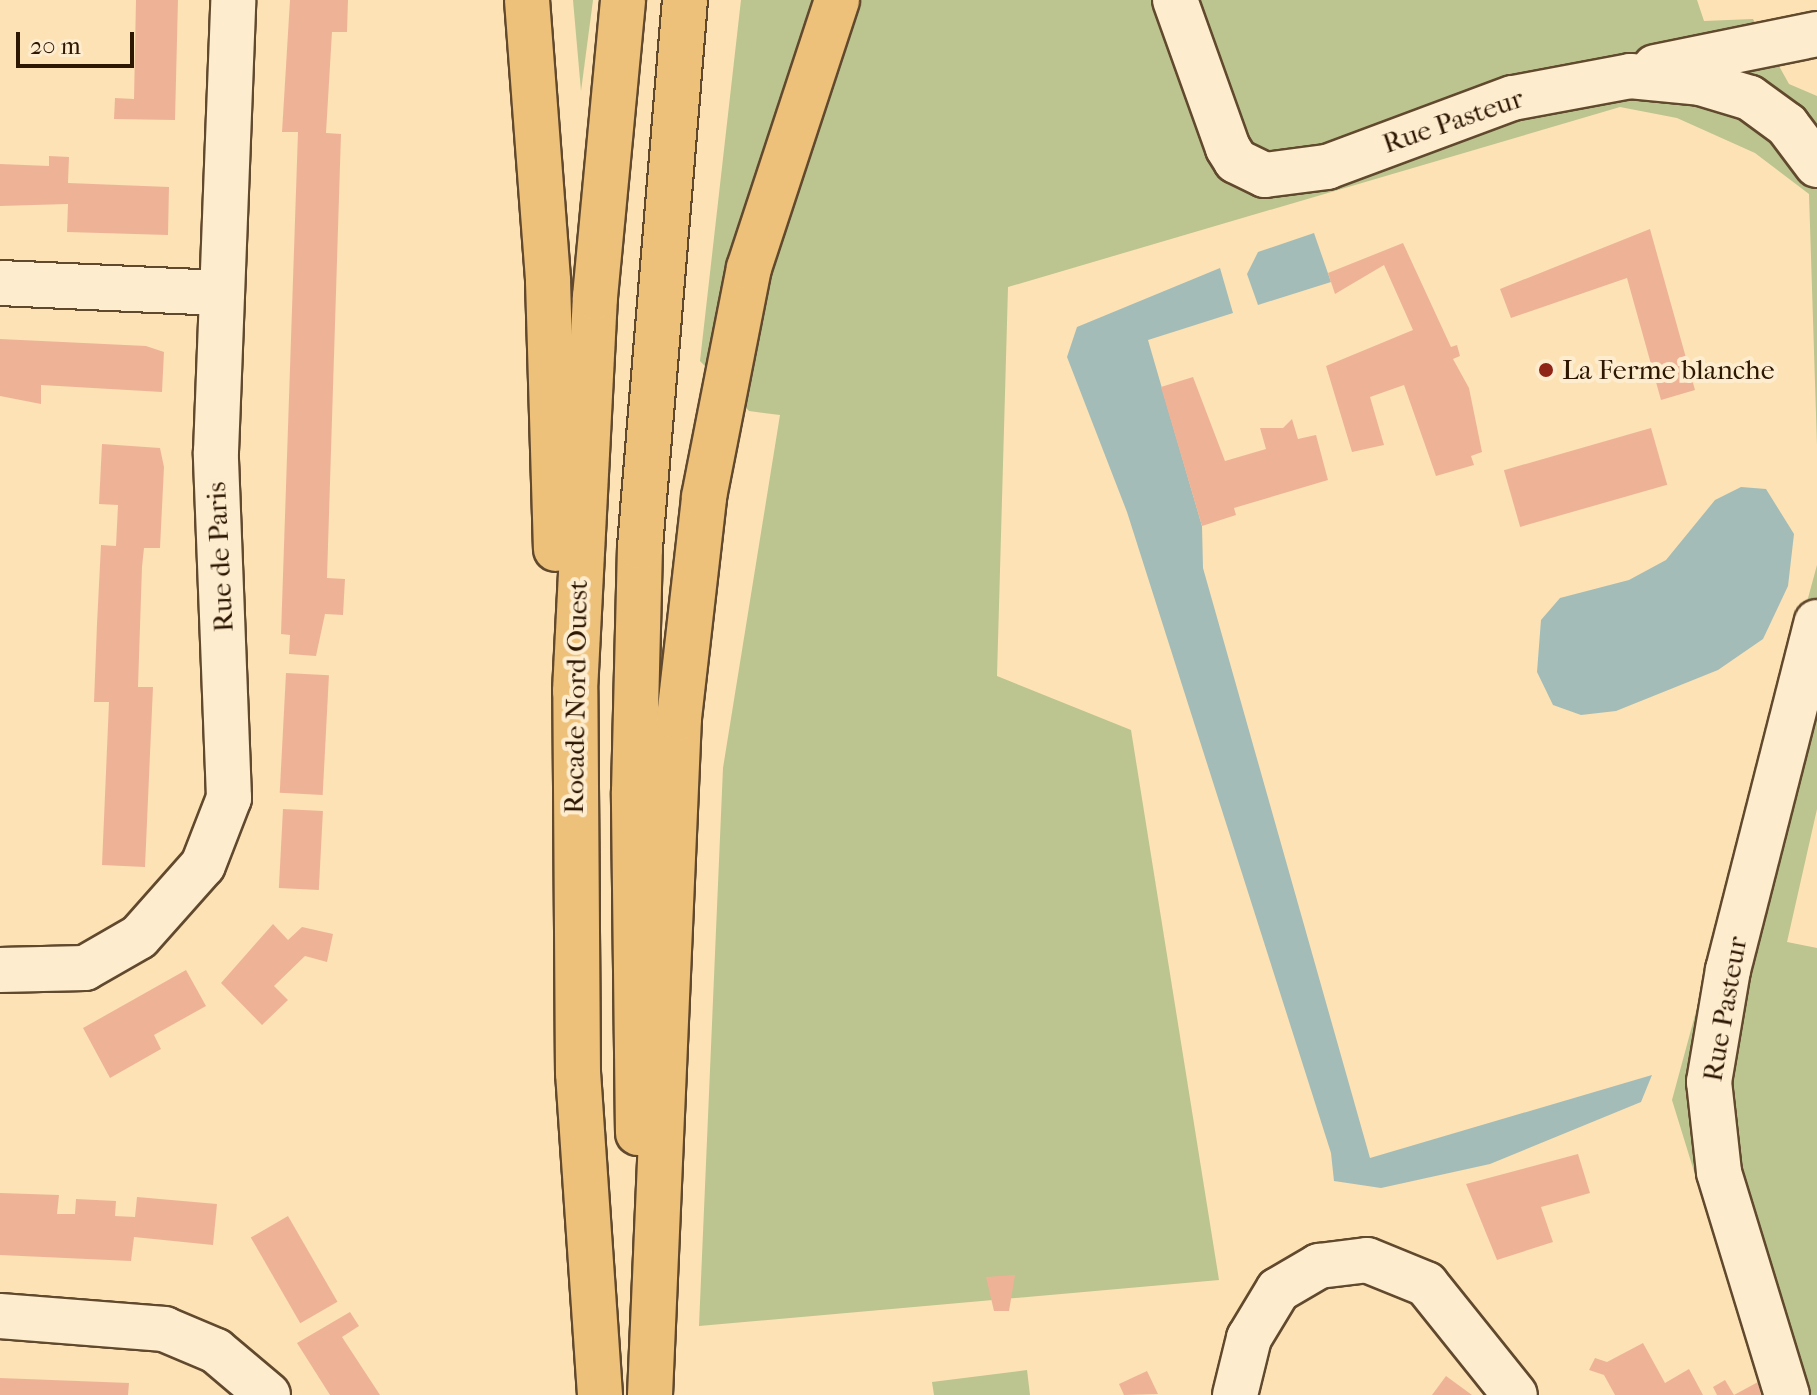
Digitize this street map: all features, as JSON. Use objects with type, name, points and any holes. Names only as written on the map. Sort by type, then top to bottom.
[{"type":"highway","points":[[527,0],[547,269],[554,531],[575,691]]},
{"type":"highway","name":"Rocade Nord Ouest","points":[[600,1395],[578,1073],[575,691],[595,297],[623,0]]},
{"type":"highway","points":[[650,1395],[638,1135],[635,711],[653,325],[685,0]]},
{"type":"highway","points":[[650,1395],[679,718],[704,497],[738,307],[837,0]]},
{"type":"street","name":"Rue de Paris","points":[[0,970],[85,968],[121,950],[188,886],[223,821],[233,752],[215,485],[233,0]]},
{"type":"street","name":"Rue Pasteur","points":[[1175,0],[1228,148],[1236,161],[1265,175],[1305,173],[1513,98],[1606,79],[1676,79],[1750,98],[1787,125],[1817,165]]},
{"type":"street","points":[[1606,79],[1817,34]]},
{"type":"street","points":[[0,283],[222,293]]},
{"type":"street","name":"Rue Pasteur","points":[[1787,1395],[1719,1172],[1709,1082],[1728,970],[1817,622]]},
{"type":"street","points":[[1235,1395],[1249,1338],[1278,1290],[1319,1266],[1367,1260],[1426,1284],[1515,1395]]},
{"type":"street","points":[[0,1316],[164,1329],[216,1351],[268,1395]]},
{"type":"green space","points":[[573,0],[593,0],[581,91]]},
{"type":"green space","points":[[741,0],[1697,0],[1704,21],[1753,19],[1789,84],[1817,96],[1817,445],[1809,194],[1755,153],[1677,118],[1620,107],[1008,287],[997,676],[1131,730],[1219,1280],[699,1326],[723,768],[780,415],[749,411],[700,361]]},
{"type":"green space","points":[[1817,565],[1817,809],[1787,942],[1817,948],[1817,1395],[1763,1395],[1672,1100]]},
{"type":"green space","points":[[1027,1370],[1030,1395],[934,1395],[932,1382]]},
{"type":"water","points":[[1314,233],[1331,282],[1258,305],[1247,274],[1258,252]]},
{"type":"water","points":[[1220,268],[1233,313],[1148,340],[1202,526],[1203,568],[1370,1158],[1652,1075],[1641,1102],[1490,1164],[1381,1188],[1334,1181],[1331,1153],[1127,512],[1067,357],[1077,327]]},
{"type":"water","points":[[1741,487],[1766,489],[1794,534],[1788,586],[1763,639],[1718,670],[1616,711],[1581,715],[1553,705],[1537,672],[1541,620],[1560,598],[1629,580],[1666,560],[1715,500]]},
{"type":"building","points":[[136,0],[178,0],[175,120],[114,119],[115,98],[134,99]]},
{"type":"building","points":[[290,0],[348,0],[347,32],[332,32],[326,133],[341,134],[327,578],[345,579],[343,615],[325,614],[316,656],[289,654],[290,635],[281,634],[298,132],[282,132]]},
{"type":"building","points":[[49,156],[69,157],[68,183],[169,187],[168,235],[67,232],[68,204],[0,206],[0,164],[49,166]]},
{"type":"building","points":[[1650,229],[1695,390],[1661,400],[1627,278],[1511,318],[1500,289]]},
{"type":"building","points":[[1403,243],[1451,347],[1457,345],[1460,356],[1453,359],[1469,388],[1482,452],[1471,456],[1474,465],[1436,476],[1404,385],[1370,397],[1384,445],[1352,452],[1326,366],[1413,330],[1384,265],[1335,294],[1328,273]]},
{"type":"building","points":[[0,339],[146,346],[164,352],[162,392],[41,385],[41,404],[0,396]]},
{"type":"building","points":[[1193,377],[1225,461],[1266,449],[1260,428],[1283,428],[1292,419],[1298,439],[1316,435],[1328,480],[1234,508],[1236,515],[1202,526],[1161,387]]},
{"type":"building","points":[[1651,428],[1667,485],[1520,527],[1504,470]]},
{"type":"building","points":[[102,444],[160,448],[164,467],[160,548],[144,548],[142,567],[138,687],[153,687],[145,867],[102,865],[109,702],[94,702],[97,624],[101,545],[116,546],[118,505],[99,504]]},
{"type":"building","points":[[286,673],[329,675],[323,795],[280,793]]},
{"type":"building","points":[[283,809],[323,811],[319,890],[279,888]]},
{"type":"building","points":[[273,924],[288,940],[302,927],[333,934],[327,962],[305,956],[274,986],[288,1000],[262,1025],[221,983]]},
{"type":"building","points":[[186,970],[206,1006],[154,1035],[161,1049],[110,1078],[83,1028]]},
{"type":"building","points":[[1578,1154],[1590,1193],[1541,1207],[1553,1242],[1497,1260],[1466,1184]]},
{"type":"building","points":[[0,1193],[59,1195],[57,1214],[75,1214],[76,1199],[116,1201],[115,1216],[135,1217],[137,1197],[217,1204],[213,1245],[134,1237],[131,1261],[0,1255]]},
{"type":"building","points":[[288,1216],[338,1302],[300,1323],[251,1238]]},
{"type":"building","points":[[1015,1275],[1009,1311],[994,1311],[986,1277]]},
{"type":"building","points":[[350,1312],[359,1326],[342,1337],[380,1395],[330,1395],[297,1343]]},
{"type":"building","points":[[1643,1343],[1665,1383],[1689,1369],[1703,1395],[1615,1395],[1604,1375],[1589,1370],[1595,1358],[1607,1362]]},
{"type":"building","points":[[1147,1371],[1158,1394],[1124,1395],[1119,1384]]},
{"type":"building","points":[[1446,1376],[1472,1395],[1432,1395]]},
{"type":"building","points":[[0,1378],[129,1383],[128,1395],[0,1395]]},
{"type":"building","points":[[1725,1380],[1734,1395],[1717,1395],[1713,1387]]},
{"type":"building","points":[[1758,1382],[1761,1395],[1734,1395]]},
{"type":"place","name":"La Ferme blanche","points":[[1546,370]]}]
